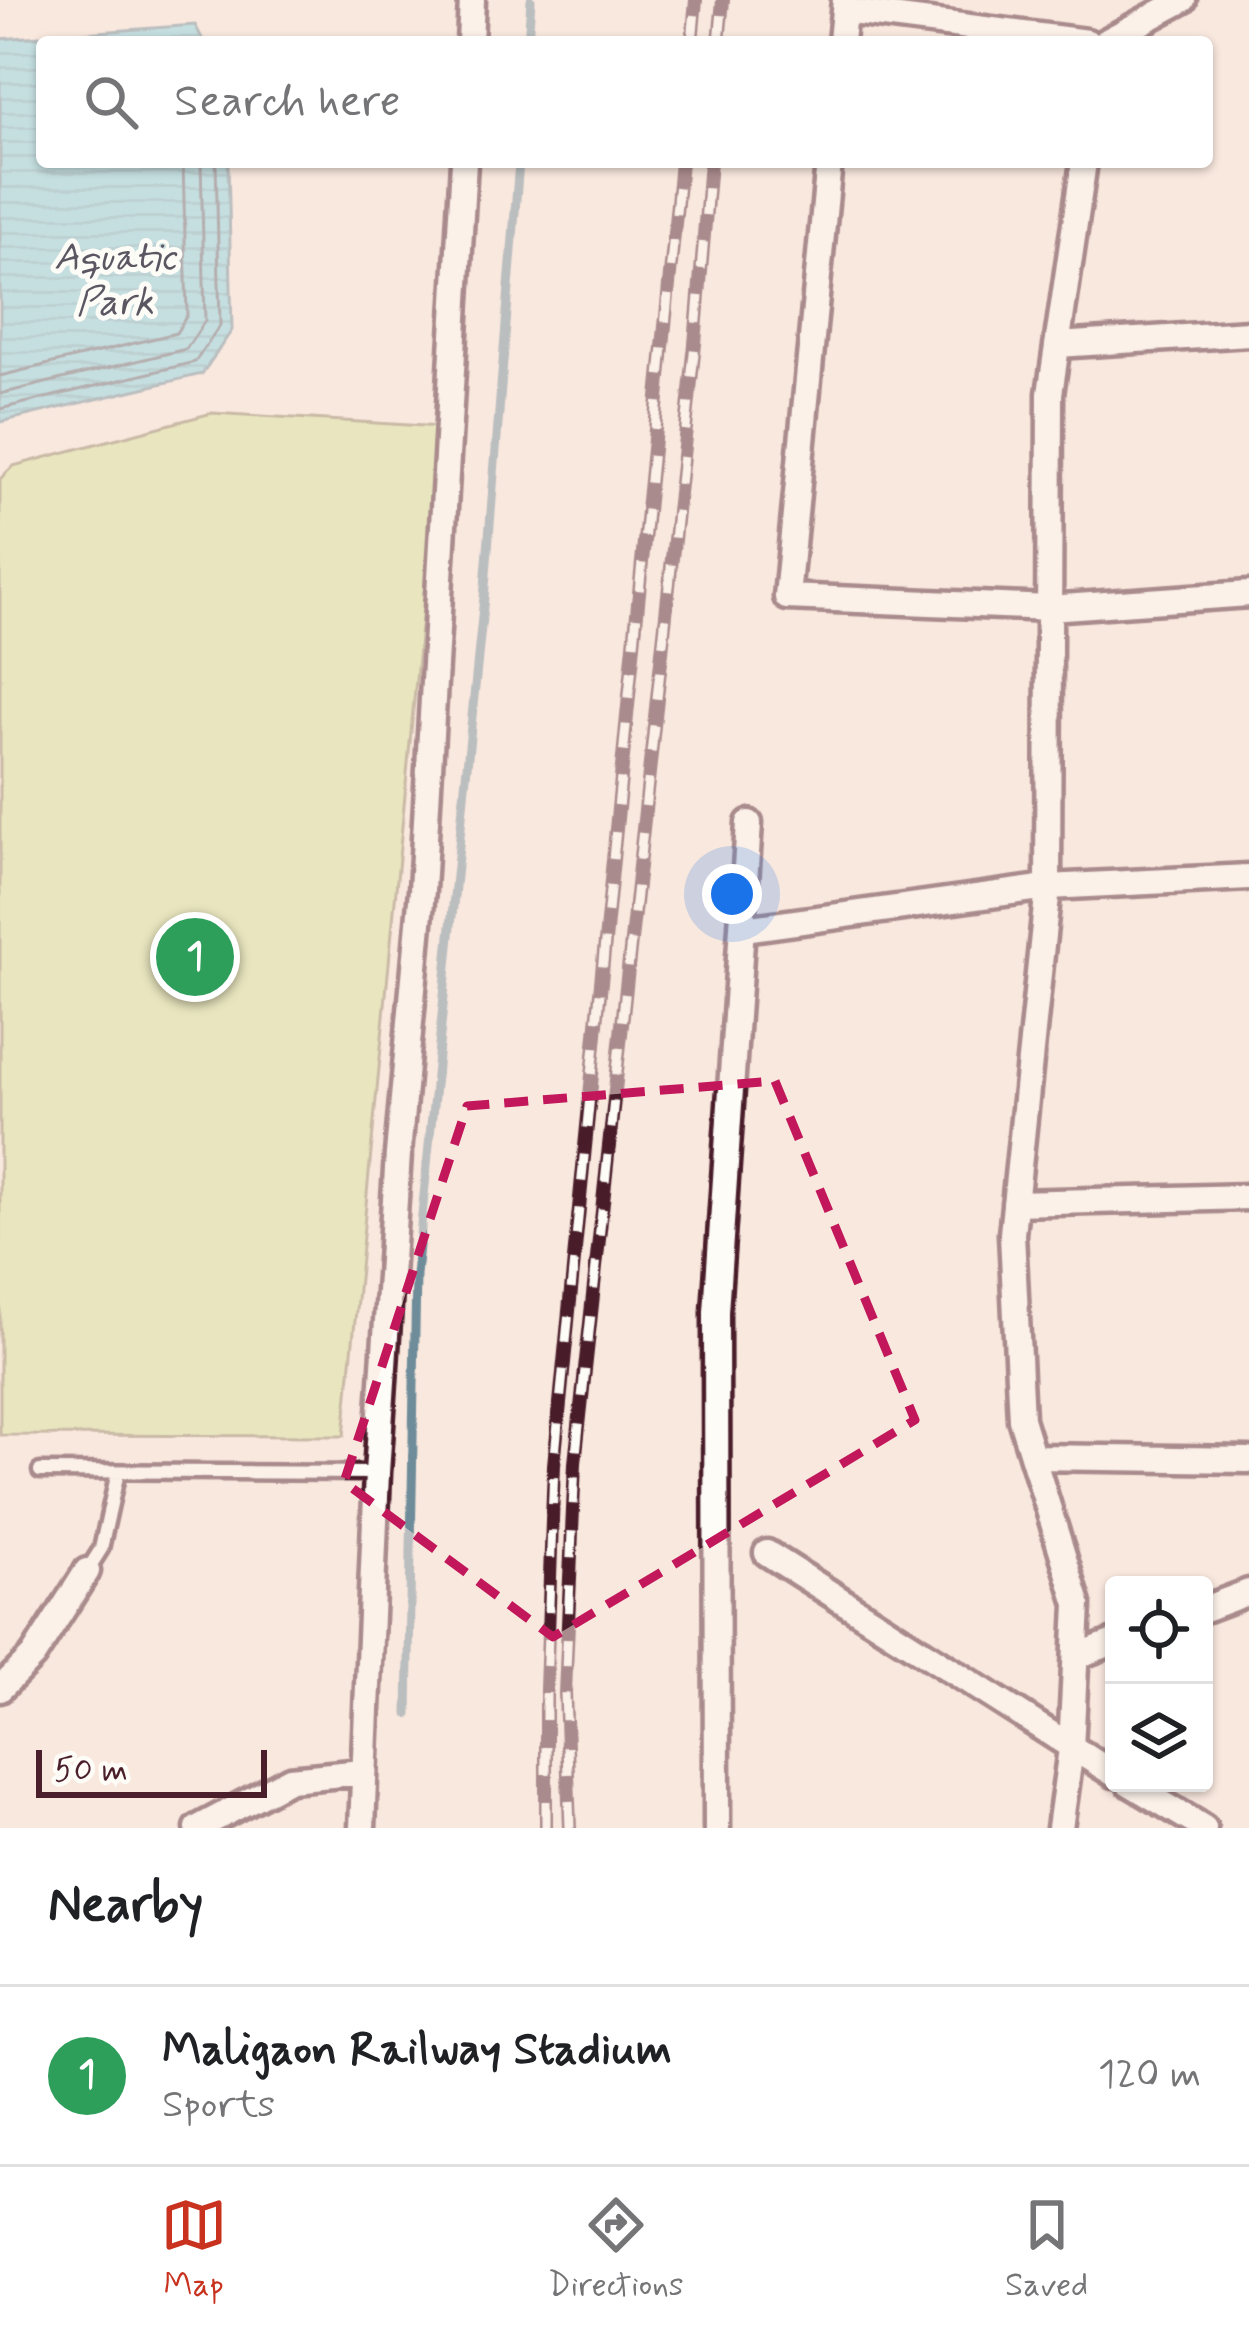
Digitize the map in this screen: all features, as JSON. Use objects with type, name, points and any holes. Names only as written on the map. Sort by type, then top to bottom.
[{"type":"street","points":[[470,36],[472,0]]},
{"type":"street","points":[[1116,36],[1183,0]]},
{"type":"street","points":[[842,36],[845,6],[1047,36]]},
{"type":"street","points":[[362,1828],[377,1474],[398,1154],[422,890],[464,168]]},
{"type":"street","points":[[828,168],[787,597],[1049,608],[1249,594]]},
{"type":"street","points":[[1060,1828],[1072,1749],[1078,1604],[1021,1419],[1012,1234],[1048,887],[1050,394],[1083,168]]},
{"type":"street","points":[[1057,345],[1249,333]]},
{"type":"street","points":[[717,1828],[716,1312],[749,823]]},
{"type":"street","points":[[744,929],[1048,887],[1249,877]]},
{"type":"street","points":[[1015,1203],[1249,1197]]},
{"type":"street","points":[[1033,1456],[1249,1460]]},
{"type":"street","points":[[767,1553],[1105,1769]]},
{"type":"street","points":[[0,1688],[33,1656],[87,1571]]},
{"type":"street","points":[[1213,1606],[1249,1592]]},
{"type":"street","points":[[1077,1656],[1105,1645]]},
{"type":"street","points":[[198,1828],[290,1779],[362,1772]]},
{"type":"street","points":[[1144,1792],[1204,1828]]},
{"type":"lane","points":[[40,1471],[377,1474]]},
{"type":"lane","points":[[87,1571],[101,1549],[118,1472]]},
{"type":"highlighted area","points":[[775,1081],[915,1420],[553,1637],[344,1482],[467,1106]]},
{"type":"green space","points":[[212,413],[440,427],[344,1436],[0,1435],[0,479],[13,466]]},
{"type":"water","name":"Aquatic Park","points":[[195,25],[201,36],[42,36]]},
{"type":"water","name":"Aquatic Park","points":[[36,36],[36,168],[228,168],[232,330],[202,374],[0,422],[0,39]]},
{"type":"waterway","points":[[528,36],[531,0]]},
{"type":"waterway","points":[[408,1714],[416,1275],[485,587],[519,168]]},
{"type":"railway","points":[[693,36],[696,0]]},
{"type":"railway","points":[[720,36],[723,0]]},
{"type":"railway","points":[[546,1828],[554,1465],[680,168]]},
{"type":"railway","points":[[570,1828],[565,1693],[575,1463],[695,344],[710,168]]},
{"type":"place","name":"Maligaon Railway Stadium","points":[[195,957]]}]
